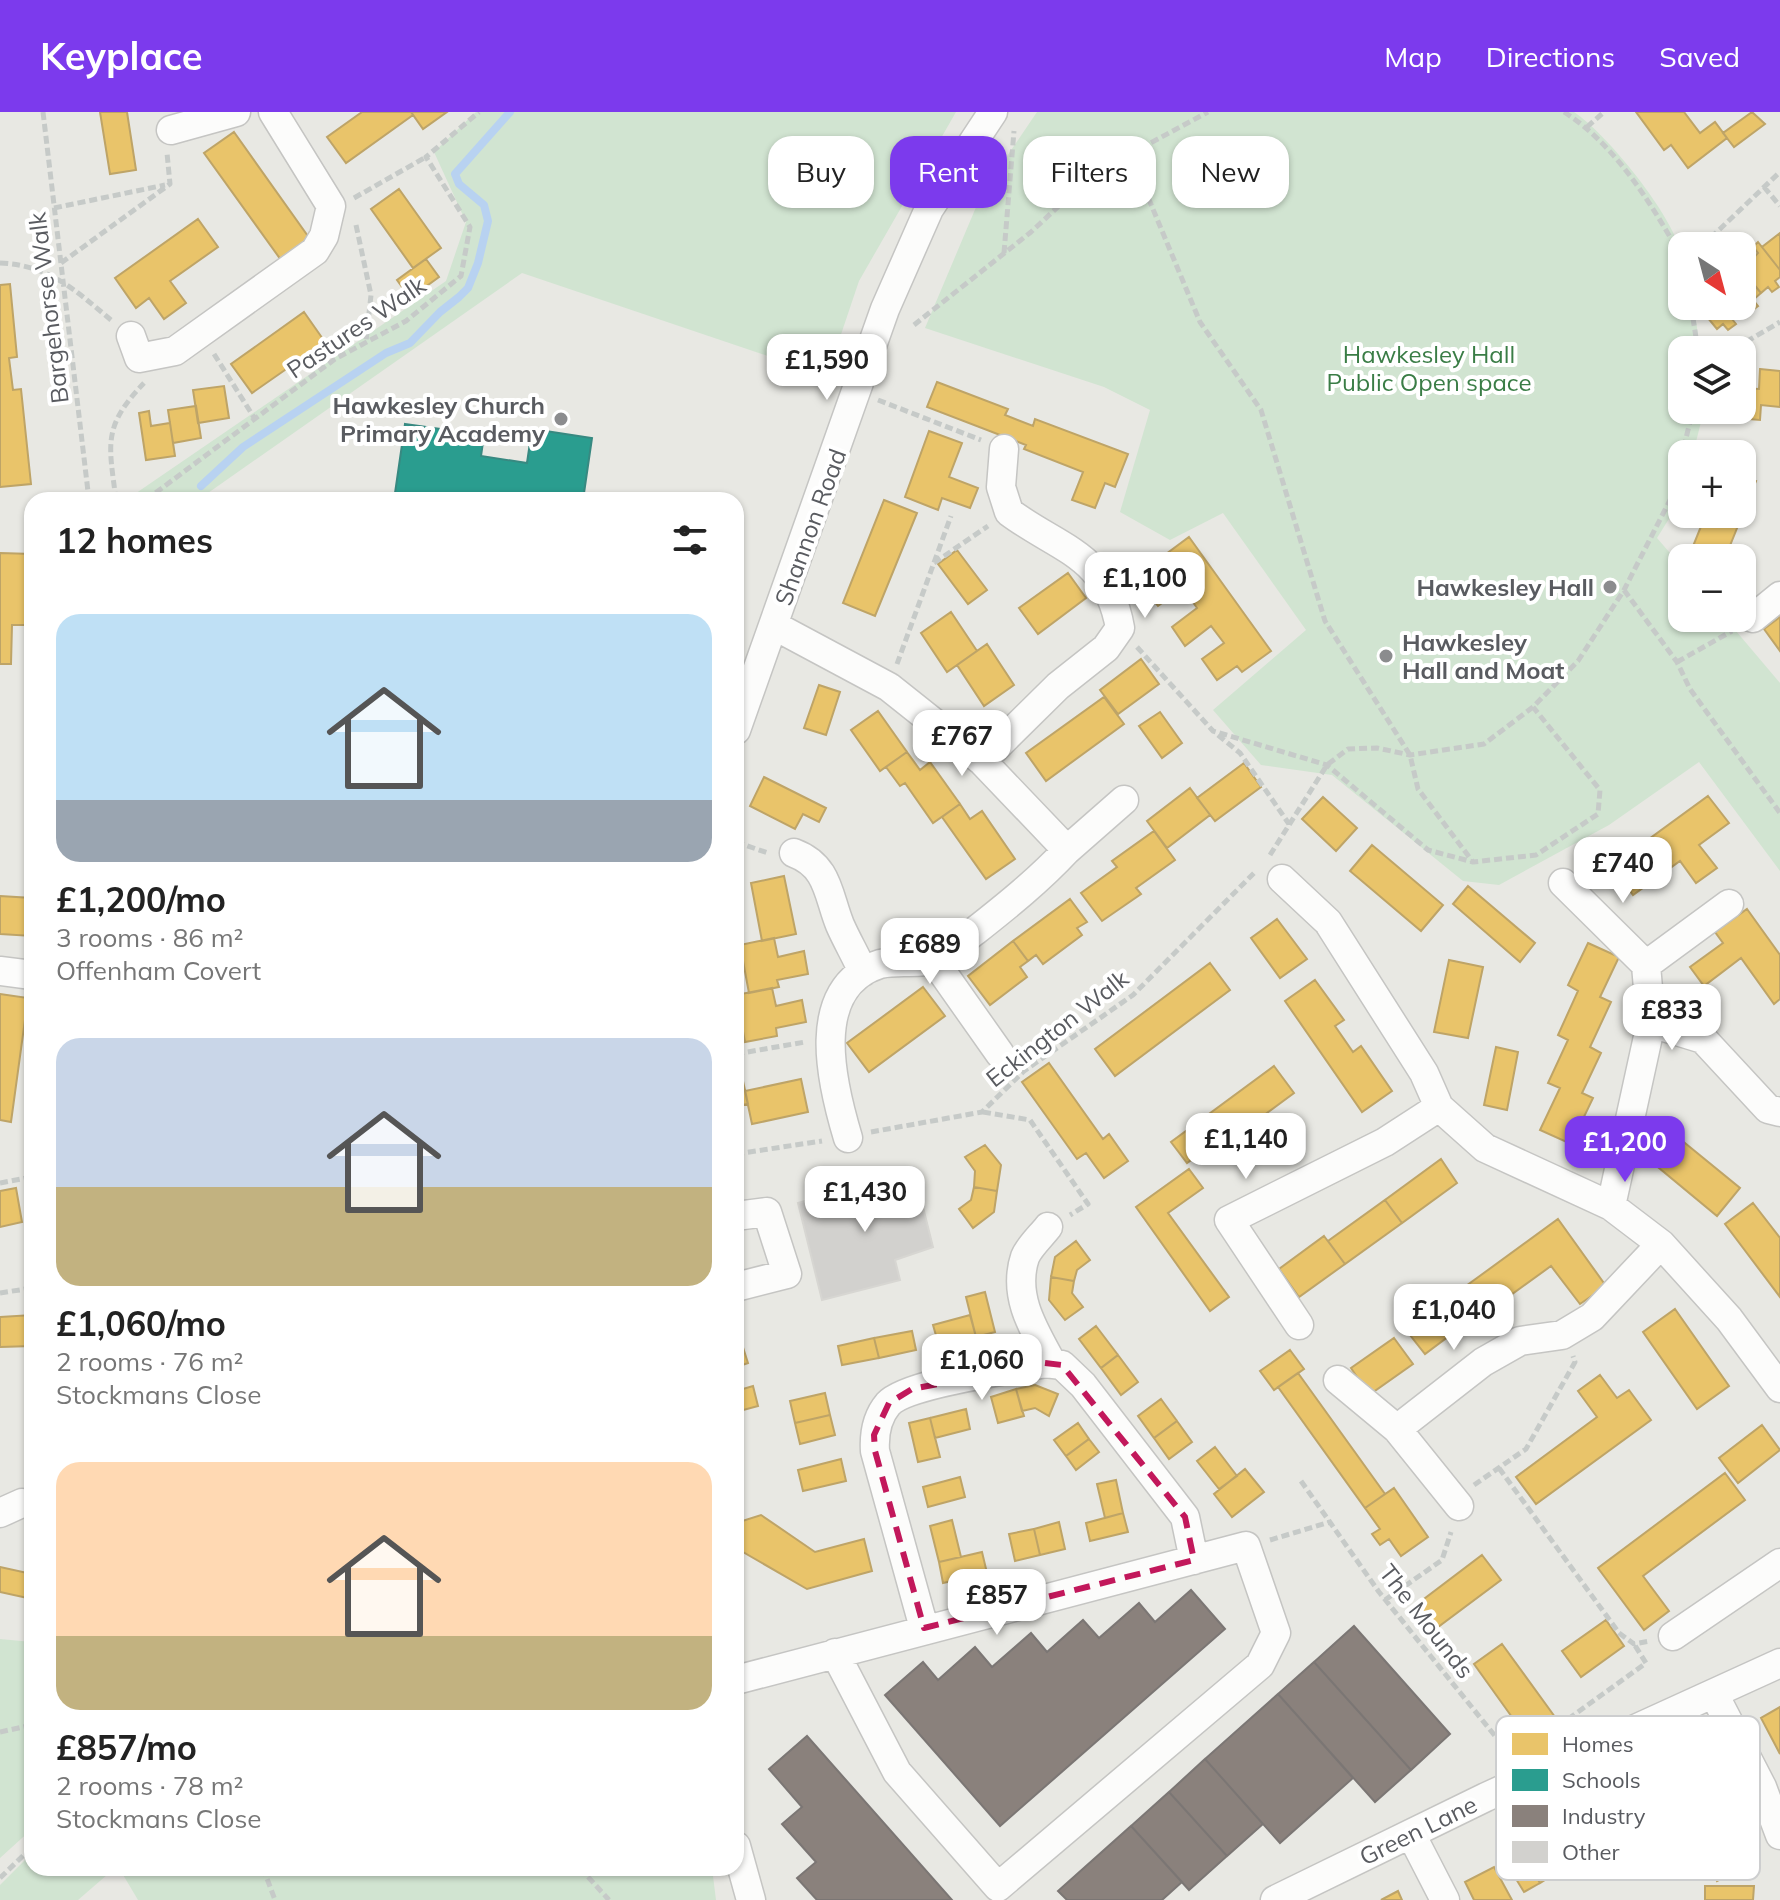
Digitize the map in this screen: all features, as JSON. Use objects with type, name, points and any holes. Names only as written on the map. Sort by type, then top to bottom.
[{"type":"street","points":[[171,130],[236,112]]},
{"type":"street","points":[[131,336],[139,358],[175,351],[315,251],[331,206],[273,112]]},
{"type":"street","name":"Shannon Road","points":[[744,709],[858,393],[885,309],[929,209],[1004,119]]},
{"type":"street","points":[[982,761],[1058,686],[1106,648],[1120,628],[1113,597],[1093,568],[1070,547],[1009,512],[1001,487],[1004,449]]},
{"type":"street","points":[[1756,616],[1780,596]]},
{"type":"street","points":[[775,626],[889,687],[982,761],[1067,850]]},
{"type":"street","points":[[848,1138],[834,1090],[830,1038],[844,991],[863,972],[882,964],[940,957],[1036,883],[1067,850],[1124,800]]},
{"type":"street","points":[[794,853],[807,858],[828,881],[839,923],[863,972]]},
{"type":"street","points":[[1282,879],[1328,922],[1424,1073],[1439,1107],[1485,1148],[1611,1206],[1661,1244],[1729,1319],[1780,1388]]},
{"type":"street","points":[[1563,883],[1646,965],[1651,1023],[1611,1206]]},
{"type":"street","points":[[1646,965],[1729,904]]},
{"type":"street","points":[[933,959],[1000,1054]]},
{"type":"street","points":[[0,971],[24,974]]},
{"type":"street","points":[[1651,1023],[1703,1039],[1768,1109],[1780,1112]]},
{"type":"street","points":[[1299,1325],[1229,1220],[1385,1142],[1439,1107]]},
{"type":"street","points":[[744,1215],[767,1212],[787,1274],[744,1285]]},
{"type":"street","points":[[1048,1227],[1026,1255],[1024,1312],[1052,1363]]},
{"type":"street","points":[[1397,1429],[1483,1362],[1520,1341],[1562,1335],[1592,1317],[1661,1244]]},
{"type":"street","points":[[924,1628],[875,1451],[874,1435],[889,1403],[912,1389],[1052,1363],[1062,1365],[1083,1385],[1185,1517],[1194,1560]]},
{"type":"street","points":[[1338,1380],[1397,1429],[1456,1503]]},
{"type":"street","points":[[744,1678],[924,1628],[1246,1546],[1276,1633],[1260,1665],[998,1887],[897,1772],[835,1653]]},
{"type":"street","points":[[1673,1636],[1780,1563]]},
{"type":"street","name":"Green Lane","points":[[1662,1716],[1715,1696],[1780,1663]]},
{"type":"street","points":[[1715,1696],[1725,1716]]},
{"type":"street","points":[[1760,1783],[1780,1835]]},
{"type":"street","name":"Green Lane","points":[[1275,1900],[1411,1834],[1496,1784]]},
{"type":"street","points":[[1411,1834],[1445,1900]]},
{"type":"street","points":[[744,1875],[751,1900]]},
{"type":"path","name":"Bargehorse Walk","points":[[43,112],[88,492]]},
{"type":"path","points":[[329,217],[354,198],[426,157],[479,112]]},
{"type":"path","points":[[1156,140],[1208,112]]},
{"type":"path","points":[[1564,112],[1587,127],[1658,215],[1668,233]]},
{"type":"path","points":[[1587,127],[1604,112]]},
{"type":"path","points":[[1004,119],[1004,254]]},
{"type":"path","points":[[170,184],[166,141],[171,130]]},
{"type":"path","name":"Pastures Walk","points":[[157,492],[335,359],[406,321],[461,276],[470,227],[426,157]]},
{"type":"path","points":[[1717,232],[1780,172]]},
{"type":"path","points":[[54,208],[170,184]]},
{"type":"path","points":[[61,263],[170,184]]},
{"type":"path","points":[[1764,187],[1780,206]]},
{"type":"path","points":[[354,198],[356,225],[371,295],[365,342]]},
{"type":"path","points":[[914,325],[1004,254],[1056,208]]},
{"type":"path","points":[[1152,208],[1200,322],[1261,410],[1325,621],[1410,755],[1418,789],[1473,862]]},
{"type":"path","points":[[0,263],[29,264],[64,282],[131,336]]},
{"type":"path","points":[[1756,336],[1780,322]]},
{"type":"path","points":[[201,333],[255,419]]},
{"type":"path","points":[[115,492],[108,442],[122,406],[175,351]]},
{"type":"path","points":[[858,393],[1004,449]]},
{"type":"path","points":[[1327,765],[1348,749],[1377,748],[1410,755],[1484,744],[1533,707],[1578,661],[1624,590],[1671,498],[1690,424]]},
{"type":"path","points":[[933,564],[1009,512]]},
{"type":"path","points":[[889,687],[951,516]]},
{"type":"path","points":[[1624,590],[1677,662],[1690,689],[1780,813]]},
{"type":"path","points":[[1120,628],[1213,731],[1240,753],[1289,824]]},
{"type":"path","points":[[1677,662],[1729,632]]},
{"type":"path","points":[[1213,731],[1327,765],[1428,850],[1473,862],[1536,855],[1598,814],[1600,790],[1533,707]]},
{"type":"path","name":"Eckington Walk","points":[[744,1153],[848,1138],[982,1112],[1024,1071],[1133,995],[1265,862],[1327,765]]},
{"type":"path","points":[[744,1053],[830,1038]]},
{"type":"path","points":[[982,1112],[1030,1120],[1088,1204],[1048,1227]]},
{"type":"path","points":[[0,1183],[24,1178]]},
{"type":"path","points":[[0,1293],[24,1289]]},
{"type":"path","points":[[1385,1600],[1442,1560],[1456,1503],[1526,1449],[1575,1362],[1562,1335]]},
{"type":"path","points":[[1499,1468],[1619,1633],[1634,1644],[1646,1663],[1572,1716]]},
{"type":"path","name":"The Mounds","points":[[1301,1481],[1385,1600],[1496,1738]]},
{"type":"path","points":[[1246,1546],[1330,1522]]},
{"type":"path","points":[[1634,1644],[1673,1636]]},
{"type":"path","points":[[0,1732],[24,1727]]},
{"type":"path","points":[[0,1878],[24,1855]]},
{"type":"path","points":[[266,1876],[275,1900]]},
{"type":"path","points":[[587,1876],[609,1900]]},
{"type":"highlighted area","points":[[1045,1363],[1062,1365],[1185,1517],[1194,1560],[924,1628],[875,1451],[874,1435],[889,1403],[912,1389]]},
{"type":"green space","points":[[476,112],[956,112],[942,136],[890,136],[890,208],[901,208],[859,281],[827,376],[522,273],[209,492],[138,492],[446,281],[466,222],[434,152]]},
{"type":"green space","name":"Hawkesley Hall Public Open space","points":[[1037,112],[1574,112],[1588,123],[1637,177],[1672,232],[1668,232],[1668,320],[1696,320],[1698,336],[1668,336],[1668,424],[1700,424],[1696,440],[1668,440],[1668,520],[1657,538],[1668,551],[1668,632],[1737,632],[1780,683],[1780,871],[1699,762],[1609,825],[1499,885],[1463,881],[1332,775],[1261,765],[1213,710],[1306,630],[1223,513],[1170,540],[1120,512],[1150,410],[1104,387],[925,328],[976,208],[1007,208],[1007,156]]},
{"type":"green space","points":[[0,1639],[24,1641],[24,1836],[0,1858]]},
{"type":"green space","points":[[24,1861],[24,1876],[106,1876],[78,1900],[0,1900],[0,1885]]},
{"type":"green space","points":[[124,1876],[713,1876],[716,1900],[138,1900]]},
{"type":"building: Homes","points":[[100,112],[127,112],[136,170],[110,174]]},
{"type":"building: Homes","points":[[362,112],[411,112],[413,115],[346,163],[327,137]]},
{"type":"building: Homes","points":[[411,112],[447,112],[423,129]]},
{"type":"building: Homes","points":[[1636,112],[1684,112],[1700,133],[1715,122],[1727,138],[1688,168],[1671,145],[1664,150]]},
{"type":"building: Homes","points":[[1752,112],[1765,124],[1734,147],[1723,133]]},
{"type":"building: Homes","points":[[234,132],[310,239],[281,260],[204,153]]},
{"type":"building: Homes","points":[[399,189],[441,248],[413,268],[371,209]]},
{"type":"building: Homes","points":[[198,219],[218,247],[170,281],[186,303],[164,319],[149,298],[136,308],[115,278]]},
{"type":"building: Homes","points":[[1780,233],[1780,270],[1762,247]]},
{"type":"building: Homes","points":[[1758,242],[1780,270],[1780,277],[1775,281],[1779,287],[1772,292],[1768,287],[1761,293],[1756,287]]},
{"type":"building: Homes","points":[[426,259],[439,277],[410,298],[397,280]]},
{"type":"building: Homes","points":[[10,284],[17,357],[9,358],[13,390],[21,389],[31,484],[0,487],[0,285]]},
{"type":"building: Homes","points":[[304,312],[325,342],[252,393],[231,364]]},
{"type":"building: Homes","points":[[1710,320],[1733,320],[1736,324],[1728,330],[1723,324],[1717,329]]},
{"type":"building: Homes","points":[[1760,369],[1780,371],[1780,407],[1761,405],[1760,420],[1756,420],[1756,389],[1759,389]]},
{"type":"building: Homes","points":[[937,382],[1008,409],[1005,415],[1033,426],[1035,419],[1128,454],[1115,487],[1105,483],[1095,508],[1072,500],[1083,472],[1024,449],[1026,445],[927,407]]},
{"type":"building: Homes","points":[[224,386],[229,418],[198,423],[193,390]]},
{"type":"building: Homes","points":[[196,406],[201,438],[173,443],[168,410]]},
{"type":"building: Homes","points":[[149,411],[151,426],[170,423],[175,456],[146,460],[139,413]]},
{"type":"building: Homes","points":[[929,431],[962,443],[949,477],[978,488],[970,508],[942,498],[938,510],[905,497]]},
{"type":"building: Homes","points":[[884,500],[917,513],[875,616],[843,603]]},
{"type":"building: Homes","points":[[1700,528],[1737,528],[1731,544],[1694,544]]},
{"type":"building: Homes","points":[[1189,537],[1271,651],[1242,672],[1237,666],[1217,680],[1202,659],[1224,643],[1211,626],[1185,646],[1172,627],[1197,608],[1183,588],[1158,606],[1146,591],[1172,572],[1162,557]]},
{"type":"building: Homes","points":[[957,550],[987,590],[968,604],[938,564]]},
{"type":"building: Homes","points":[[0,553],[24,554],[24,625],[12,625],[11,664],[0,664]]},
{"type":"building: Homes","points":[[1068,573],[1086,598],[1038,634],[1019,608]]},
{"type":"building: Homes","points":[[951,612],[977,651],[947,672],[921,633]]},
{"type":"building: Homes","points":[[1780,617],[1780,651],[1764,629]]},
{"type":"building: Homes","points":[[987,644],[1014,685],[984,706],[957,665]]},
{"type":"building: Homes","points":[[1141,659],[1159,684],[1118,714],[1100,690]]},
{"type":"building: Homes","points":[[819,685],[840,692],[826,735],[804,728]]},
{"type":"building: Homes","points":[[1104,697],[1124,724],[1046,781],[1026,753]]},
{"type":"building: Homes","points":[[878,711],[907,752],[880,771],[851,730]]},
{"type":"building: Homes","points":[[1160,712],[1182,743],[1162,758],[1139,726]]},
{"type":"building: Homes","points":[[907,752],[920,770],[930,762],[960,804],[933,823],[905,783],[900,786],[886,767]]},
{"type":"building: Homes","points":[[1244,763],[1261,787],[1215,821],[1197,798]]},
{"type":"building: Homes","points":[[764,777],[826,808],[819,822],[803,814],[795,829],[750,806]]},
{"type":"building: Homes","points":[[1190,788],[1210,815],[1167,848],[1147,821]]},
{"type":"building: Homes","points":[[1708,796],[1729,823],[1699,845],[1717,868],[1696,883],[1680,861],[1633,895],[1612,866]]},
{"type":"building: Homes","points":[[1323,797],[1357,828],[1336,851],[1302,819]]},
{"type":"building: Homes","points":[[960,804],[970,819],[982,811],[1015,859],[986,879],[942,817]]},
{"type":"building: Homes","points":[[1154,831],[1175,860],[1136,888],[1141,894],[1102,921],[1081,893],[1117,867],[1112,861]]},
{"type":"building: Homes","points":[[1372,845],[1443,905],[1421,931],[1350,871]]},
{"type":"building: Homes","points":[[784,876],[796,934],[762,941],[751,883]]},
{"type":"building: Homes","points":[[1468,886],[1535,943],[1520,962],[1453,904]]},
{"type":"building: Homes","points":[[0,896],[24,898],[24,936],[0,934]]},
{"type":"building: Homes","points":[[1070,899],[1087,922],[1077,928],[1082,935],[1043,964],[1036,955],[1028,961],[1013,941]]},
{"type":"building: Homes","points":[[1747,909],[1780,955],[1780,999],[1774,1004],[1741,958],[1704,986],[1690,967],[1723,943],[1715,932]]},
{"type":"building: Homes","points":[[1277,919],[1307,959],[1280,978],[1251,938]]},
{"type":"building: Homes","points":[[774,938],[778,957],[804,951],[808,974],[777,980],[779,987],[749,993],[744,944]]},
{"type":"building: Homes","points":[[1013,941],[1028,961],[1020,967],[1027,977],[990,1005],[968,976]]},
{"type":"building: Homes","points":[[1588,943],[1619,957],[1600,997],[1611,1002],[1590,1047],[1601,1053],[1582,1093],[1593,1098],[1571,1144],[1540,1130],[1560,1088],[1548,1083],[1568,1040],[1558,1035],[1578,991],[1568,985]]},
{"type":"building: Homes","points":[[1449,960],[1483,967],[1468,1038],[1434,1032]]},
{"type":"building: Homes","points":[[1210,963],[1230,990],[1115,1076],[1095,1049]]},
{"type":"building: Homes","points":[[1315,980],[1344,1020],[1335,1026],[1353,1052],[1361,1046],[1392,1091],[1362,1112],[1285,1001]]},
{"type":"building: Homes","points":[[923,987],[945,1016],[869,1072],[847,1043]]},
{"type":"building: Homes","points":[[772,988],[776,1006],[802,1000],[806,1022],[776,1028],[777,1036],[745,1042],[744,993]]},
{"type":"building: Homes","points":[[0,994],[24,997],[24,1027],[11,1122],[0,1120]]},
{"type":"building: Homes","points":[[1496,1047],[1518,1052],[1507,1110],[1484,1105]]},
{"type":"building: Homes","points":[[1049,1063],[1103,1139],[1109,1134],[1128,1161],[1104,1178],[1086,1153],[1077,1159],[1022,1082]]},
{"type":"building: Homes","points":[[1274,1066],[1294,1093],[1217,1150],[1213,1144],[1187,1163],[1171,1142]]},
{"type":"building: Homes","points":[[801,1079],[808,1112],[752,1124],[745,1091]]},
{"type":"building: Homes","points":[[1669,1130],[1740,1188],[1717,1216],[1647,1158]]},
{"type":"building: Homes","points":[[985,1145],[1001,1165],[997,1191],[974,1187],[975,1171],[965,1157]]},
{"type":"building: Homes","points":[[1441,1159],[1457,1183],[1402,1223],[1385,1200]]},
{"type":"building: Homes","points":[[1189,1169],[1203,1188],[1168,1213],[1229,1297],[1210,1311],[1136,1207]]},
{"type":"building: Homes","points":[[974,1187],[997,1191],[994,1212],[973,1228],[959,1209],[971,1200]]},
{"type":"building: Homes","points":[[16,1188],[22,1222],[0,1227],[0,1191]]},
{"type":"building: Homes","points":[[1385,1200],[1402,1223],[1345,1264],[1328,1241]]},
{"type":"building: Homes","points":[[1753,1203],[1780,1238],[1780,1297],[1725,1224]]},
{"type":"building: Homes","points":[[1558,1219],[1606,1286],[1580,1304],[1551,1266],[1486,1313],[1466,1286]]},
{"type":"building: Homes","points":[[1324,1236],[1345,1264],[1299,1297],[1279,1269]]},
{"type":"building: Homes","points":[[1076,1241],[1090,1260],[1077,1270],[1074,1281],[1051,1277],[1055,1257]]},
{"type":"building: Homes","points":[[1051,1277],[1074,1281],[1072,1293],[1083,1307],[1065,1320],[1049,1300]]},
{"type":"building: Homes","points":[[985,1292],[995,1332],[976,1337],[966,1297]]},
{"type":"building: Homes","points":[[1447,1300],[1465,1324],[1425,1354],[1406,1330]]},
{"type":"building: Homes","points":[[1675,1309],[1729,1386],[1697,1409],[1643,1332]]},
{"type":"building: Homes","points":[[970,1315],[976,1337],[939,1346],[933,1325]]},
{"type":"building: Homes","points":[[24,1316],[24,1346],[0,1347],[0,1317]]},
{"type":"building: Homes","points":[[1096,1326],[1118,1355],[1101,1368],[1079,1339]]},
{"type":"building: Homes","points":[[912,1331],[916,1350],[879,1358],[874,1338]]},
{"type":"building: Homes","points":[[874,1338],[879,1358],[842,1365],[838,1346]]},
{"type":"building: Homes","points":[[1394,1338],[1413,1364],[1369,1395],[1351,1368]]},
{"type":"building: Homes","points":[[1290,1350],[1304,1369],[1274,1390],[1260,1371]]},
{"type":"building: Homes","points":[[1118,1355],[1138,1382],[1121,1395],[1101,1368]]},
{"type":"building: Homes","points":[[1298,1373],[1385,1494],[1365,1508],[1278,1387]]},
{"type":"building: Homes","points":[[1600,1375],[1617,1398],[1629,1390],[1651,1420],[1536,1504],[1516,1477],[1597,1417],[1578,1391]]},
{"type":"building: Homes","points":[[1035,1385],[1058,1394],[1049,1416],[1035,1408],[1022,1411],[1016,1389]]},
{"type":"building: Homes","points":[[753,1386],[758,1406],[744,1410],[744,1389]]},
{"type":"building: Homes","points":[[1016,1389],[1024,1416],[998,1423],[991,1397]]},
{"type":"building: Homes","points":[[825,1393],[830,1415],[795,1423],[790,1401]]},
{"type":"building: Homes","points":[[1161,1399],[1177,1421],[1154,1438],[1138,1416]]},
{"type":"building: Homes","points":[[966,1409],[970,1429],[935,1438],[930,1418]]},
{"type":"building: Homes","points":[[830,1415],[835,1435],[800,1444],[795,1423]]},
{"type":"building: Homes","points":[[930,1418],[940,1457],[918,1462],[909,1423]]},
{"type":"building: Homes","points":[[1177,1421],[1192,1442],[1169,1459],[1154,1438]]},
{"type":"building: Homes","points":[[1078,1423],[1089,1439],[1066,1456],[1054,1440]]},
{"type":"building: Homes","points":[[1762,1425],[1780,1450],[1738,1483],[1719,1458]]},
{"type":"building: Homes","points":[[1089,1439],[1099,1452],[1076,1470],[1066,1456]]},
{"type":"building: Homes","points":[[1215,1447],[1237,1476],[1219,1489],[1197,1461]]},
{"type":"building: Homes","points":[[841,1459],[846,1481],[803,1491],[798,1470]]},
{"type":"building: Homes","points":[[1245,1469],[1264,1492],[1232,1517],[1214,1494]]},
{"type":"building: Homes","points":[[1725,1473],[1745,1500],[1643,1576],[1669,1611],[1644,1630],[1598,1568]]},
{"type":"building: Homes","points":[[960,1477],[965,1497],[928,1507],[923,1487]]},
{"type":"building: Homes","points":[[1116,1480],[1123,1513],[1105,1518],[1097,1484]]},
{"type":"building: Homes","points":[[1394,1488],[1428,1537],[1401,1556],[1389,1539],[1380,1545],[1372,1534],[1380,1529],[1365,1508]]},
{"type":"building: Homes","points":[[1123,1513],[1128,1532],[1090,1541],[1086,1523]]},
{"type":"building: Homes","points":[[761,1515],[815,1552],[864,1539],[872,1571],[807,1589],[744,1553],[744,1520]]},
{"type":"building: Homes","points":[[952,1520],[961,1557],[939,1562],[930,1526]]},
{"type":"building: Homes","points":[[1059,1522],[1065,1549],[1040,1555],[1034,1529]]},
{"type":"building: Homes","points":[[1034,1529],[1040,1555],[1015,1561],[1009,1534]]},
{"type":"building: Homes","points":[[982,1552],[987,1573],[943,1583],[939,1562]]},
{"type":"building: Homes","points":[[1482,1555],[1501,1580],[1430,1633],[1412,1608]]},
{"type":"building: Homes","points":[[0,1567],[24,1572],[24,1597],[0,1592]]},
{"type":"building: Homes","points":[[1606,1620],[1624,1646],[1581,1677],[1562,1651]]},
{"type":"building: Homes","points":[[1502,1644],[1554,1716],[1511,1716],[1474,1664]]},
{"type":"building: Homes","points":[[1780,1707],[1780,1754],[1761,1718]]},
{"type":"building: Homes","points":[[1494,1867],[1496,1880],[1501,1880],[1512,1900],[1474,1900],[1465,1882]]},
{"type":"building: Homes","points":[[1517,1880],[1538,1880],[1540,1883],[1524,1892]]},
{"type":"building: Homes","points":[[1705,1886],[1754,1886],[1753,1900],[1705,1900]]},
{"type":"building: Homes","points":[[1398,1891],[1402,1900],[1381,1900]]},
{"type":"building: Schools","points":[[405,424],[484,435],[481,456],[527,463],[532,429],[592,438],[584,492],[395,492]]},
{"type":"building: Industry","points":[[1191,1590],[1225,1629],[1000,1826],[885,1695],[923,1662],[938,1680],[975,1647],[992,1667],[1031,1633],[1047,1652],[1083,1620],[1099,1638],[1139,1603],[1155,1622]]},
{"type":"building: Industry","points":[[1354,1626],[1450,1734],[1411,1770],[1314,1662]]},
{"type":"building: Industry","points":[[1314,1662],[1411,1770],[1375,1802],[1278,1694]]},
{"type":"building: Industry","points":[[1278,1694],[1353,1778],[1280,1843],[1205,1759]]},
{"type":"building: Industry","points":[[807,1736],[952,1900],[817,1900],[797,1878],[816,1862],[782,1824],[802,1807],[769,1769]]},
{"type":"building: Industry","points":[[1205,1759],[1263,1824],[1227,1856],[1169,1792]]},
{"type":"building: Industry","points":[[1169,1792],[1227,1856],[1189,1890],[1131,1826]]},
{"type":"building: Industry","points":[[1131,1826],[1182,1882],[1162,1900],[1067,1900],[1058,1891]]},
{"type":"building: Other","points":[[914,1171],[933,1247],[895,1260],[900,1280],[822,1300],[798,1203]]},
{"type":"waterway","points":[[201,486],[243,447],[386,353],[410,343],[468,288],[478,263],[488,221],[484,205],[459,184],[455,174],[510,112]]},
{"type":"place","name":"Hawkesley Church Primary Academy","points":[[561,419]]},
{"type":"place","name":"Hawkesley Hall","points":[[1610,587]]},
{"type":"place","name":"Hawkesley Hall and Moat","points":[[1386,656]]}]
